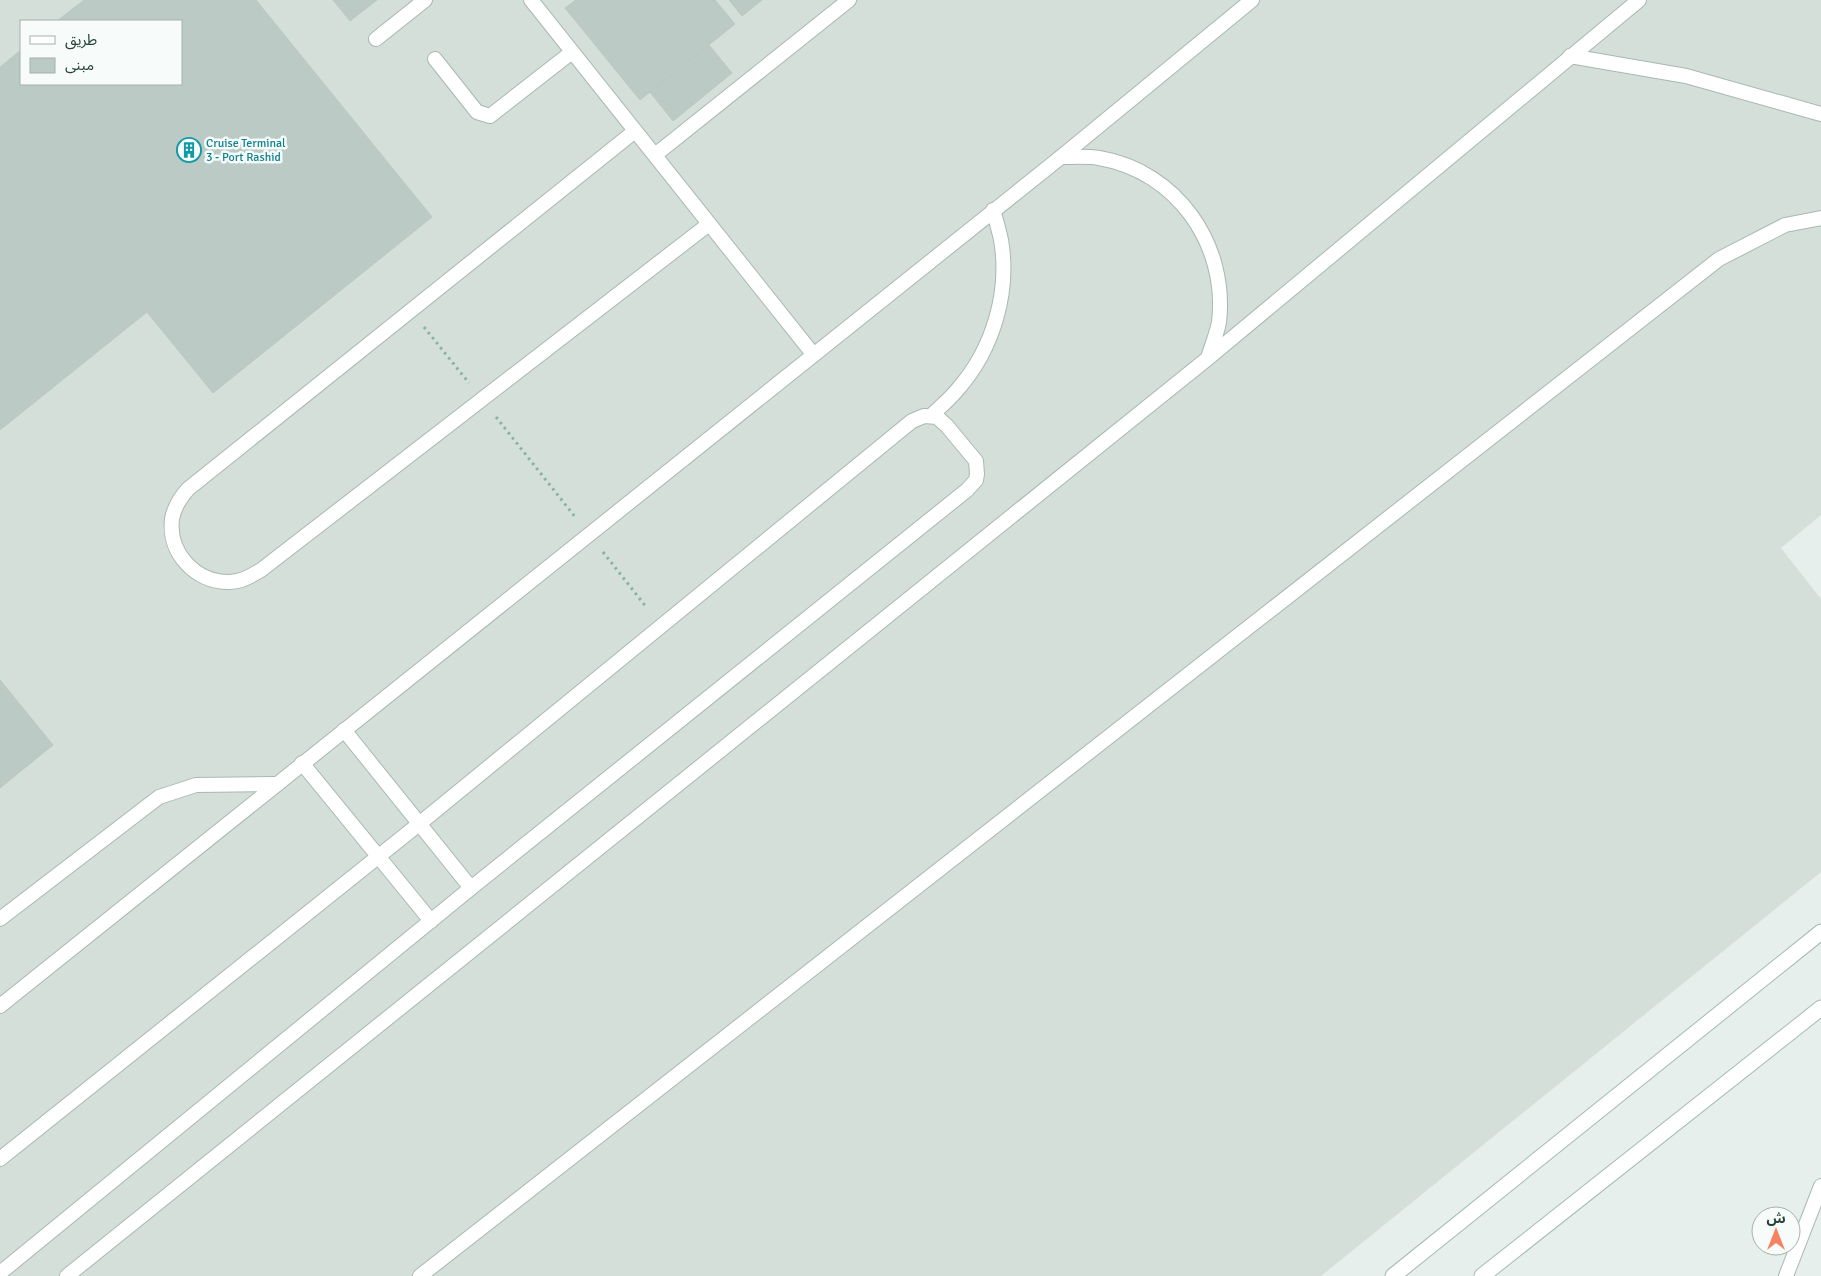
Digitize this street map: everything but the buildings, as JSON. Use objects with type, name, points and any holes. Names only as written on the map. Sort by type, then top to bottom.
[{"type":"street","points":[[1394,1276],[1821,932]]},
{"type":"street","points":[[1482,1276],[1821,1008]]},
{"type":"lane","points":[[376,39],[425,0]]},
{"type":"lane","points":[[531,0],[813,354]]},
{"type":"lane","points":[[655,155],[849,0]]},
{"type":"lane","points":[[0,1006],[1061,157],[1252,0]]},
{"type":"lane","points":[[68,1276],[1207,359],[1639,0]]},
{"type":"lane","points":[[435,59],[478,112],[490,116],[572,52]]},
{"type":"lane","points":[[1570,56],[1686,76],[1821,114]]},
{"type":"lane","points":[[635,131],[188,489],[177,502],[172,518],[172,534],[176,550],[186,564],[198,574],[214,580],[230,582],[246,578],[261,570],[709,224]]},
{"type":"lane","points":[[1061,157],[1099,158],[1135,169],[1167,188],[1193,216],[1211,249],[1220,285],[1219,323],[1207,359]]},
{"type":"lane","points":[[931,416],[958,389],[977,363],[991,335],[1000,304],[1003,272],[1001,241],[993,210]]},
{"type":"lane","points":[[420,1276],[1719,259],[1785,225],[1821,218]]},
{"type":"lane","points":[[0,1159],[419,824],[912,422],[924,416],[931,416],[942,421],[976,461],[978,474],[972,485],[471,888],[0,1273]]},
{"type":"lane","points":[[344,730],[471,888]]},
{"type":"lane","points":[[302,764],[431,921]]},
{"type":"lane","points":[[0,919],[159,797],[196,785],[277,784]]},
{"type":"lane","points":[[1786,1276],[1821,1186]]},
{"type":"path","points":[[411,310],[661,626]]},
{"type":"shaded area","points":[[0,0],[1821,0],[1821,515],[1781,548],[1821,599],[1821,872],[1321,1276],[0,1276]]},
{"type":"place","name":"Cruise Terminal 3 - Port Rashid","points":[[189,150]]}]
